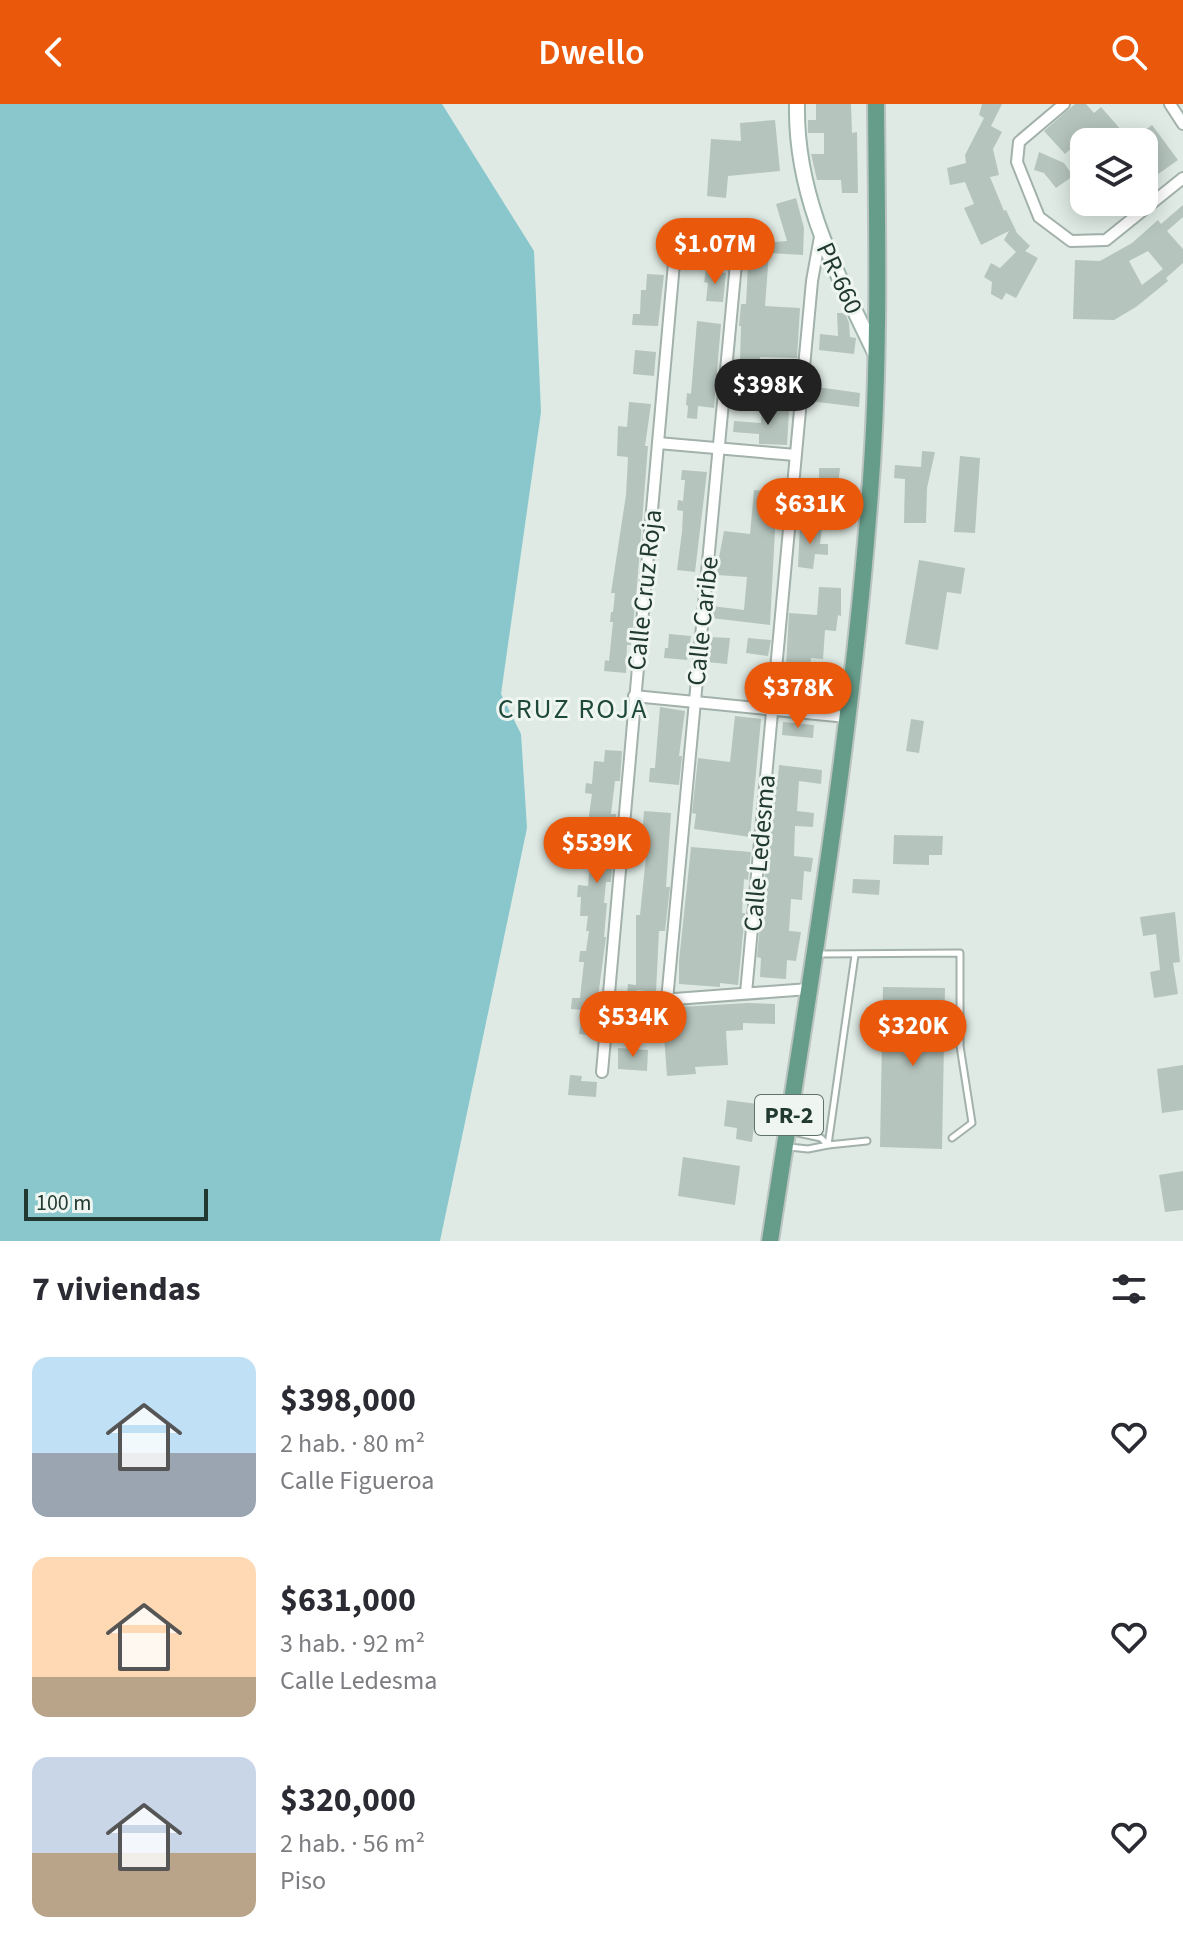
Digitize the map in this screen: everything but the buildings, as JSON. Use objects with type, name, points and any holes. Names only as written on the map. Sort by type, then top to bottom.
[{"type":"main road","name":"PR-2","points":[[770,1241],[847,717],[871,478],[876,355],[876,104]]},
{"type":"street","name":"PR-660","points":[[797,104],[799,157],[820,237],[876,355]]},
{"type":"street","points":[[1064,104],[1019,142],[1017,162],[1039,217],[1071,241],[1106,240],[1183,178]]},
{"type":"street","points":[[1170,104],[1183,124]]},
{"type":"street","name":"Calle Ledesma","points":[[746,993],[812,281],[820,237]]},
{"type":"street","name":"Calle Caribe","points":[[667,1000],[738,242]]},
{"type":"street","name":"Calle Cruz Roja","points":[[602,1072],[675,252]]},
{"type":"street","points":[[658,443],[795,455]]},
{"type":"street","points":[[634,696],[847,717]]},
{"type":"street","points":[[608,1004],[809,989]]},
{"type":"lane","points":[[814,953],[960,953],[960,1046],[972,1123],[952,1138]]},
{"type":"lane","points":[[828,1145],[855,955]]},
{"type":"lane","points":[[786,1139],[821,1138],[828,1145]]},
{"type":"lane","points":[[786,1139],[808,1149],[867,1141]]},
{"type":"water","points":[[0,104],[442,104],[534,251],[541,412],[501,694],[521,734],[527,828],[440,1241],[0,1241]]},
{"type":"district","name":"CRUZ ROJA","points":[[573,708]]}]
